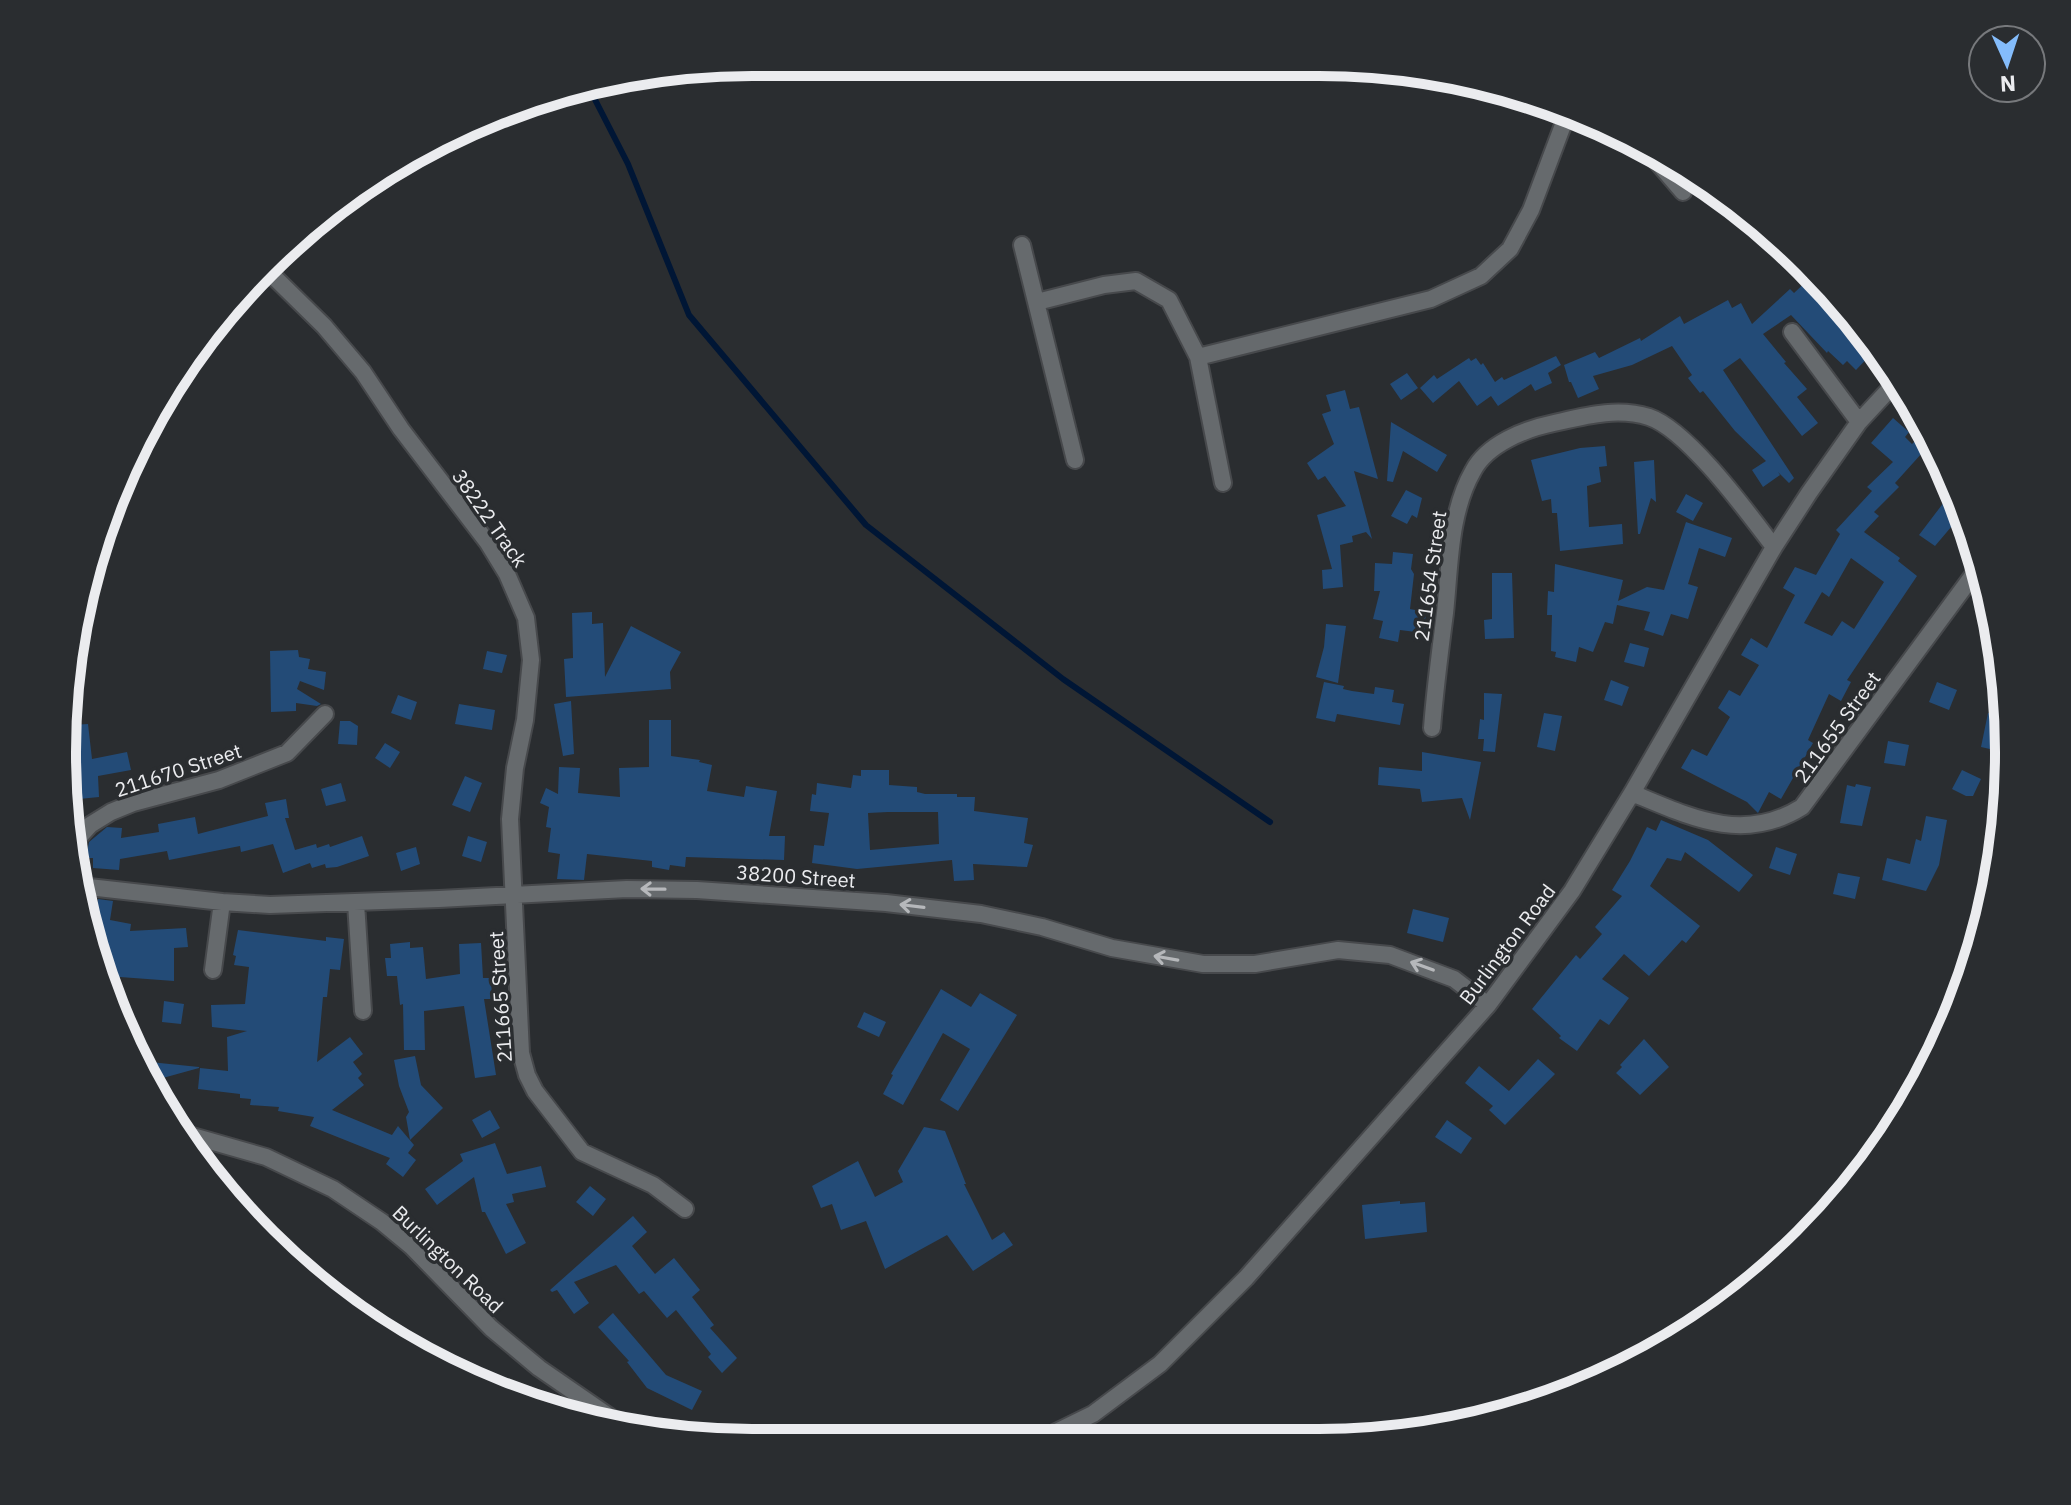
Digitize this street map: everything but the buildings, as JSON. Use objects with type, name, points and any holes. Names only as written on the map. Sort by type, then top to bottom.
[{"type":"street","points":[[1198,357],[1431,299],[1481,276],[1510,249],[1531,210],[1564,122]]},
{"type":"street","points":[[1667,173],[1683,192]]},
{"type":"street","points":[[1022,245],[1075,460]]},
{"type":"street","name":"38222 Track","points":[[273,275],[324,326],[363,372],[401,429],[488,543],[507,574],[526,618],[531,660],[510,819],[514,895]]},
{"type":"street","points":[[1037,302],[1104,285],[1136,281],[1169,300],[1198,357],[1223,483]]},
{"type":"street","points":[[1792,332],[1859,422]]},
{"type":"street","name":"Burlington Road","points":[[1062,1429],[1093,1414],[1160,1364],[1246,1278],[1488,1005],[1572,891],[1774,547],[1859,422],[1889,390]]},
{"type":"street","name":"211654 Street","points":[[1432,728],[1449,566],[1459,507],[1471,473],[1481,459],[1512,438],[1544,425],[1590,414],[1633,414],[1664,423],[1709,468],[1774,547]]},
{"type":"street","name":"211655 Street","points":[[1632,793],[1711,823],[1738,826],[1756,826],[1777,820],[1802,807],[1972,577]]},
{"type":"street","name":"211670 Street","points":[[81,835],[111,812],[133,803],[219,780],[287,753],[325,714]]},
{"type":"street","name":"38200 Street","points":[[90,887],[270,905],[627,889],[697,890],[886,903],[981,914],[1042,927],[1112,948],[1203,964],[1255,964],[1338,950],[1363,950],[1390,955],[1454,979],[1488,1005]]},
{"type":"street","name":"211665 Street","points":[[514,895],[521,1053],[527,1075],[553,1116],[582,1152],[653,1185],[685,1209]]},
{"type":"street","points":[[213,970],[222,902]]},
{"type":"street","points":[[356,903],[363,1011]]},
{"type":"street","name":"Burlington Road","points":[[197,1137],[266,1157],[333,1189],[382,1222],[411,1246],[491,1328],[539,1368],[603,1412]]},
{"type":"waterway","points":[[593,95],[628,164],[689,315],[866,525],[1063,679],[1270,822]]}]
